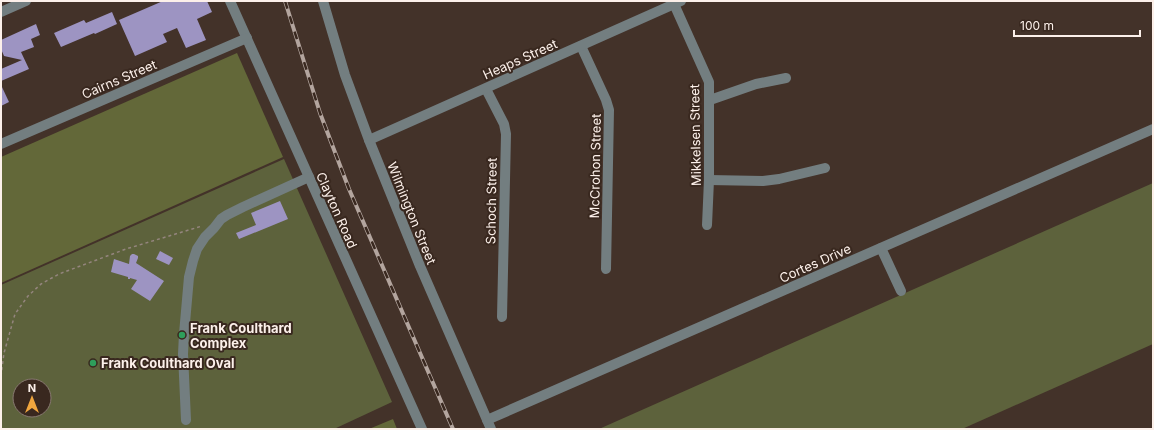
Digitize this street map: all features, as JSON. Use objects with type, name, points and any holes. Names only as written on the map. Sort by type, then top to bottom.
[{"type":"street","points":[[1,12],[26,1]]},
{"type":"street","name":"Clayton Road","points":[[230,1],[422,429]]},
{"type":"street","name":"Wilmington Street","points":[[323,1],[345,75],[369,140],[420,266],[489,424]]},
{"type":"street","name":"Heaps Street","points":[[369,140],[678,3]]},
{"type":"street","name":"Mikkelsen Street","points":[[678,3],[709,82],[709,180],[707,225]]},
{"type":"street","name":"Cairns Street","points":[[1,144],[247,38]]},
{"type":"street","name":"McCrohon Street","points":[[581,46],[606,100],[609,110],[606,269]]},
{"type":"street","points":[[710,100],[756,84],[786,78]]},
{"type":"street","name":"Schoch Street","points":[[486,89],[504,124],[506,134],[502,317]]},
{"type":"street","name":"Cortes Drive","points":[[489,424],[881,248],[1153,129]]},
{"type":"street","points":[[709,180],[763,181],[795,176],[825,168]]},
{"type":"street","points":[[186,420],[183,348],[189,277],[197,249],[205,237],[221,219],[243,207],[309,177]]},
{"type":"street","points":[[881,248],[901,291]]},
{"type":"path","points":[[1,376],[4,353],[15,314],[28,296],[41,284],[59,274],[221,219]]},
{"type":"green space","points":[[237,53],[283,157],[1,283],[1,157]]},
{"type":"green space","name":"Frank Coulthard Complex","points":[[284,159],[392,402],[334,429],[1,429],[1,285]]},
{"type":"green space","points":[[1153,183],[1153,344],[962,429],[599,429]]},
{"type":"green space","points":[[393,419],[397,429],[369,429]]},
{"type":"building","points":[[163,1],[207,1],[212,12],[197,19],[206,40],[186,48],[177,28],[163,34],[167,42],[135,56],[119,20]]},
{"type":"building","points":[[112,12],[117,24],[61,47],[54,33],[84,20],[86,23]]},
{"type":"building","points":[[36,24],[40,35],[31,39],[34,47],[21,52],[29,69],[1,81],[1,69],[22,60],[4,56],[1,49],[1,40]]},
{"type":"building","points":[[1,85],[9,102],[1,106]]},
{"type":"building","points":[[280,201],[288,219],[239,239],[236,233],[256,225],[251,213]]},
{"type":"building","points":[[160,251],[173,258],[169,265],[156,259]]},
{"type":"building","points":[[132,254],[138,256],[136,263],[164,281],[150,301],[131,289],[137,280],[130,278],[128,279],[128,277],[111,272],[114,259],[129,264],[130,256]]},
{"type":"railway","points":[[285,1],[320,113],[349,189],[453,429]]},
{"type":"place","name":"Frank Coulthard Complex","points":[[182,335]]},
{"type":"place","name":"Frank Coulthard Oval","points":[[93,363]]}]
